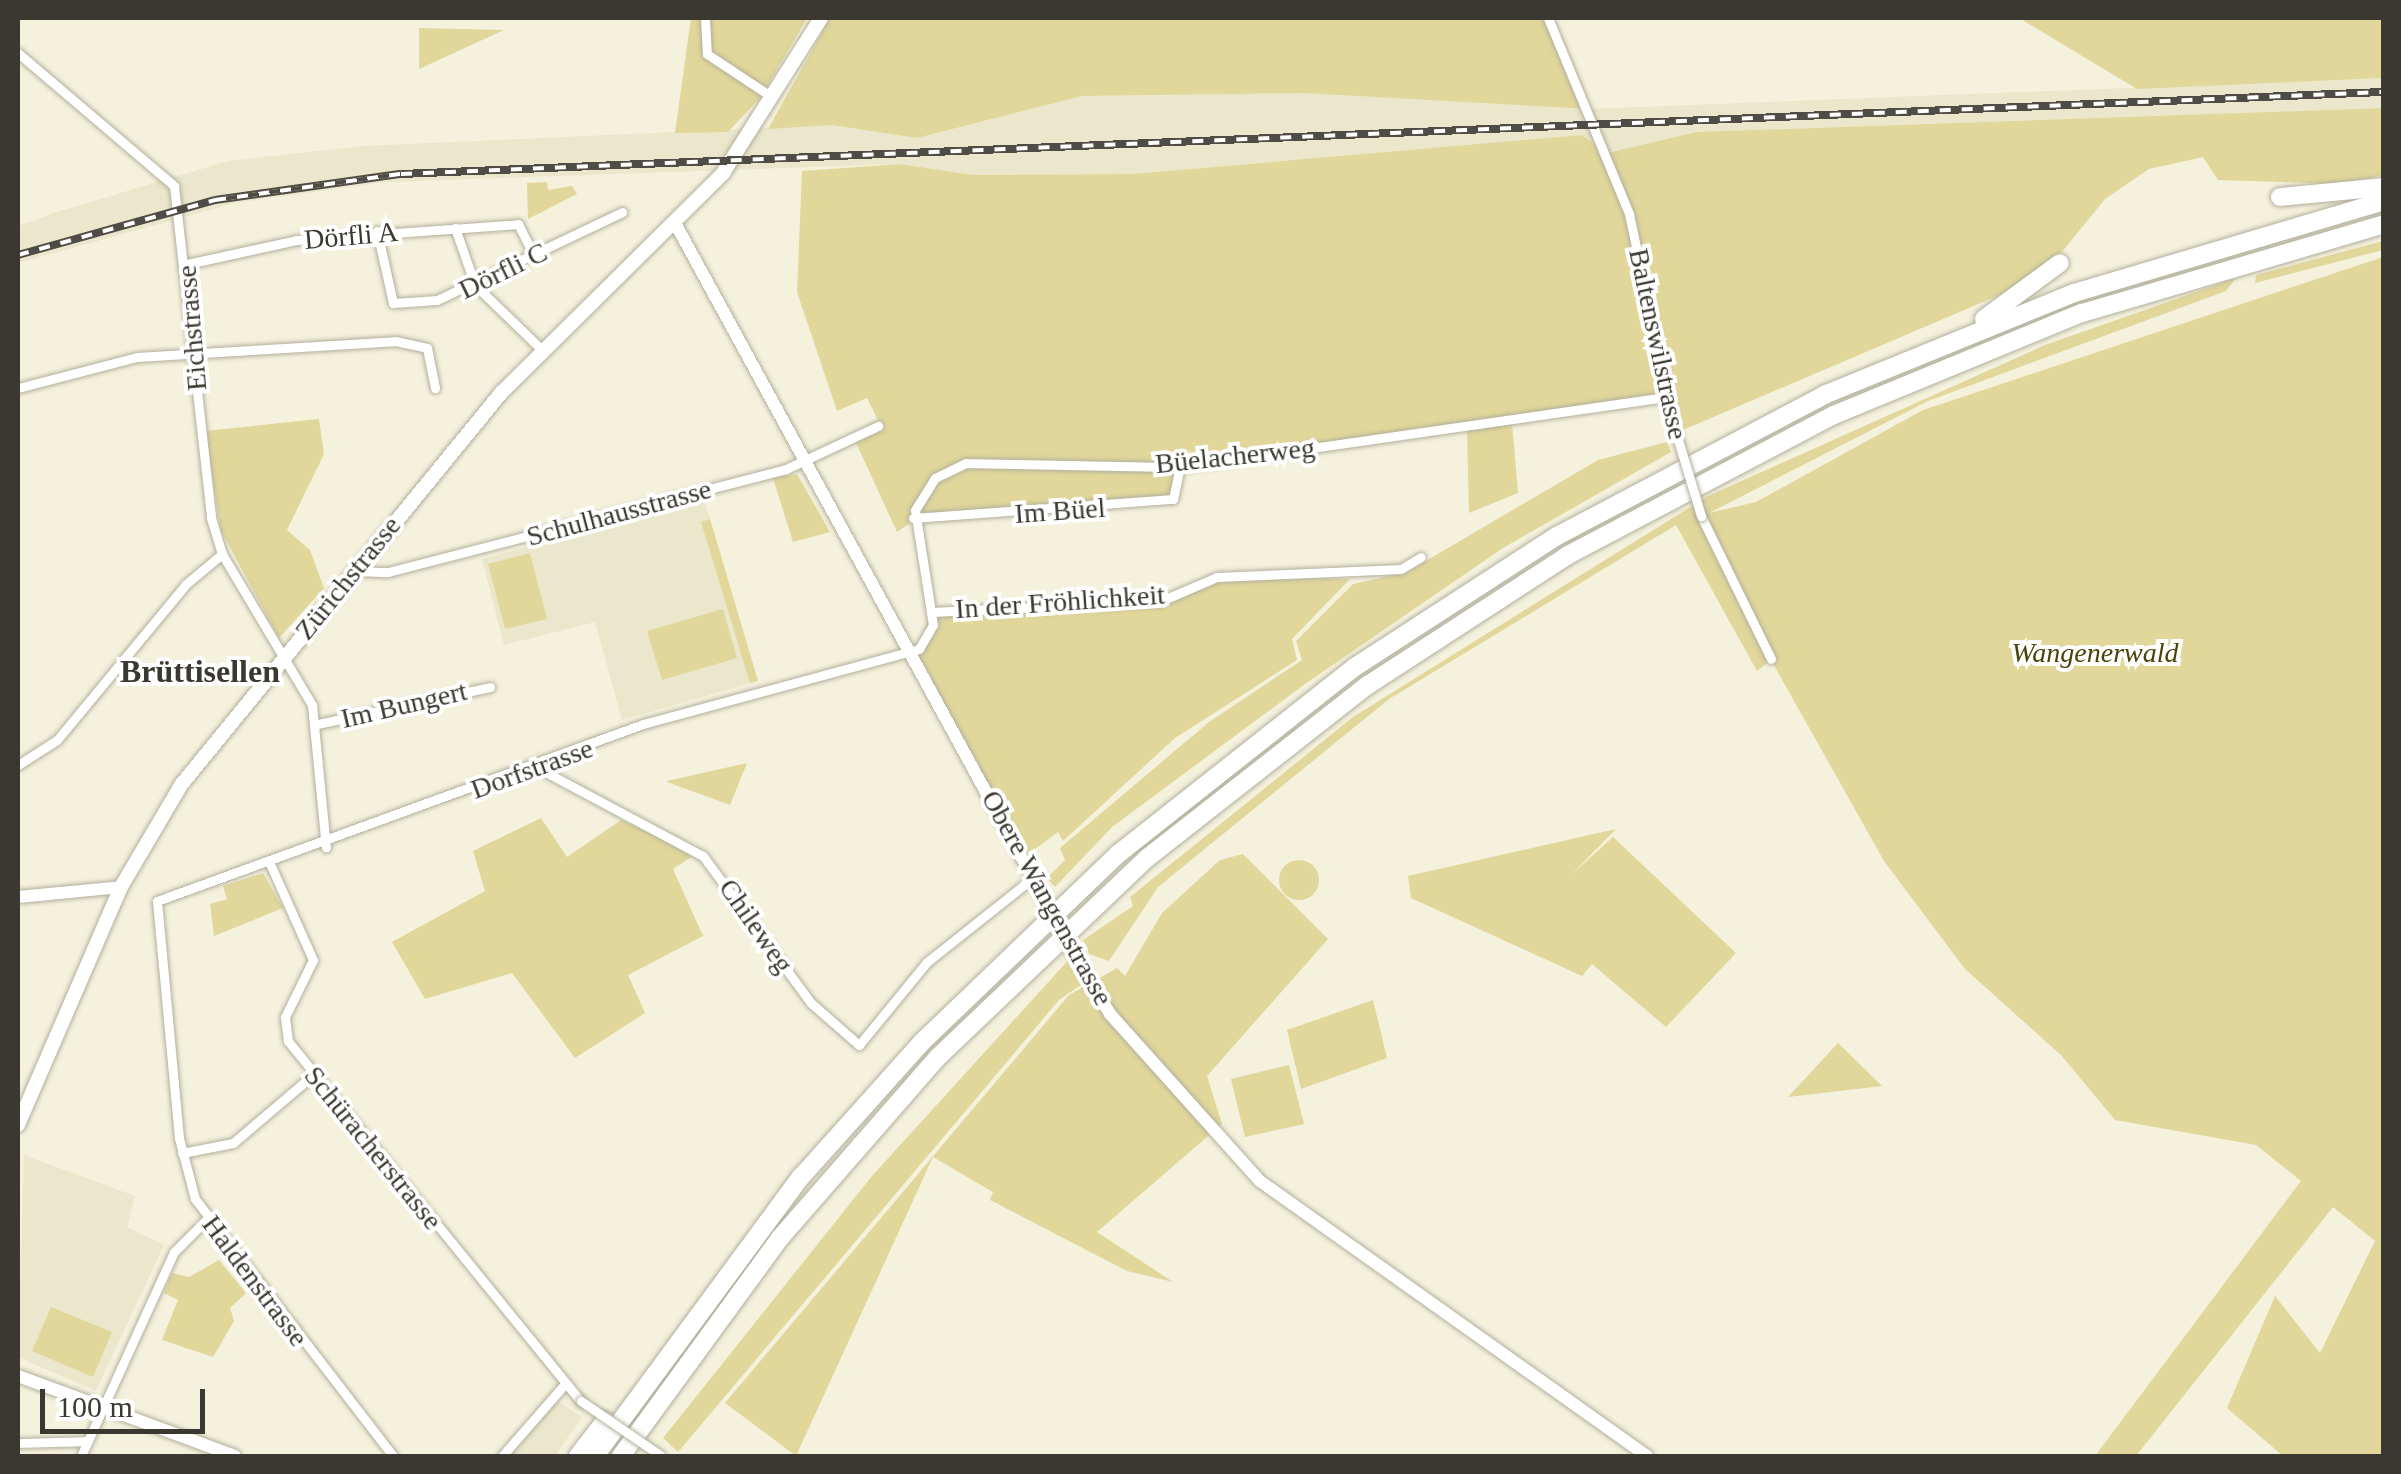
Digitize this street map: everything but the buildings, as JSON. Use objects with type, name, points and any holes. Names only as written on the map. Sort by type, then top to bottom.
[{"type":"highway","points":[[2280,196],[2384,187]]},
{"type":"highway","points":[[578,1456],[757,1223],[1029,935],[1306,702],[1610,505],[1958,337],[2188,254],[2384,201]]},
{"type":"highway","points":[[621,1456],[780,1238],[980,1014],[1178,832],[1368,685],[1608,532],[1847,409],[2118,301],[2384,224]]},
{"type":"highway","points":[[1958,337],[2060,263]]},
{"type":"highway","points":[[594,1456],[801,1177]]},
{"type":"main road","name":"Zürichstrasse","points":[[18,1125],[121,887],[181,786],[541,349],[675,223],[775,98],[821,18]]},
{"type":"street","points":[[705,18],[713,61],[775,98]]},
{"type":"street","name":"Baltenswilstrasse","points":[[1551,21],[1629,214],[1676,433],[1701,516],[1771,660]]},
{"type":"street","name":"Eichstrasse","points":[[18,54],[170,178],[187,264],[206,492],[222,554],[318,724]]},
{"type":"street","name":"Dörfli C","points":[[377,232],[393,303],[476,285],[622,212]]},
{"type":"street","name":"Obere Wangenstrasse","points":[[675,223],[1110,1014],[1260,1181],[1648,1456]]},
{"type":"street","name":"Dörfli A","points":[[187,264],[377,232],[518,224],[534,256]]},
{"type":"street","points":[[455,228],[476,285],[541,349]]},
{"type":"street","points":[[18,388],[137,357],[420,342],[435,388]]},
{"type":"street","name":"Büelacherweg","points":[[913,518],[935,478],[966,463],[1180,467],[1668,398]]},
{"type":"street","name":"Schulhausstrasse","points":[[355,571],[388,572],[806,462],[878,426]]},
{"type":"street","name":"Im Büel","points":[[913,518],[1173,499],[1180,467]]},
{"type":"street","points":[[910,650],[930,638],[932,612],[913,518]]},
{"type":"street","points":[[18,765],[57,740],[186,584],[222,554]]},
{"type":"street","name":"In der Fröhlichkeit","points":[[932,612],[1162,601],[1218,577],[1401,570],[1422,557]]},
{"type":"street","name":"Dorfstrasse","points":[[157,902],[326,847],[643,724],[910,650]]},
{"type":"street","name":"Im Bungert","points":[[318,724],[490,687]]},
{"type":"street","points":[[318,724],[316,812],[326,847]]},
{"type":"street","name":"Chileweg","points":[[536,767],[703,856],[811,1003],[859,1045],[926,962],[1034,878]]},
{"type":"street","name":"Schüracherstrasse","points":[[271,866],[313,960],[284,1023],[314,1074],[563,1386],[661,1456]]},
{"type":"street","points":[[18,896],[121,887]]},
{"type":"street","name":"Haldenstrasse","points":[[157,902],[182,1153],[206,1220],[393,1456]]},
{"type":"street","points":[[182,1153],[233,1142],[314,1074]]},
{"type":"street","points":[[81,1456],[176,1248],[206,1220]]},
{"type":"street","points":[[18,1376],[235,1456]]},
{"type":"street","points":[[502,1456],[563,1386]]},
{"type":"street","points":[[18,1442],[88,1441]]},
{"type":"shaded area","points":[[2383,78],[2383,108],[1696,132],[1606,153],[1582,135],[1133,174],[973,175],[900,164],[386,182],[235,203],[18,263],[18,226],[57,212],[228,161],[363,146],[831,125],[917,138],[1082,96],[1304,93],[1588,109]]},
{"type":"shaded area","points":[[704,499],[758,681],[622,720],[595,622],[504,645],[482,559]]},
{"type":"shaded area","points":[[24,1155],[135,1196],[127,1227],[164,1245],[96,1391],[18,1357]]},
{"type":"shaded area","points":[[551,1397],[582,1417],[555,1456],[507,1456]]},
{"type":"green space","points":[[691,18],[807,18],[761,97],[728,132],[675,133]]},
{"type":"green space","points":[[830,18],[1548,18],[1588,109],[1304,93],[1082,96],[917,138],[831,125],[768,129]]},
{"type":"green space","points":[[2019,18],[2383,18],[2383,78],[2137,89]]},
{"type":"green space","points":[[419,28],[504,30],[419,69]]},
{"type":"green space","points":[[2383,108],[2383,175],[2343,184],[2218,180],[2203,157],[2149,169],[2105,199],[2052,264],[2004,293],[1676,433],[1669,398],[1180,467],[1173,499],[1017,515],[923,514],[897,532],[852,434],[878,420],[867,398],[837,411],[797,292],[802,171],[900,164],[973,175],[1133,174],[1582,135],[1607,153],[1696,132]]},
{"type":"green space","points":[[547,182],[548,190],[572,186],[577,194],[528,219],[527,183]]},
{"type":"green space","points":[[2383,241],[2383,250],[2255,283],[2256,275]]},
{"type":"green space","name":"Wangenerwald","points":[[2383,257],[2383,1456],[2283,1456],[2227,1408],[2275,1296],[2320,1353],[2375,1241],[2333,1207],[2136,1456],[2095,1456],[2301,1181],[2256,1145],[2115,1120],[2061,1055],[1965,969],[1884,861],[1771,660],[1757,671],[1676,525],[1389,699],[1158,887],[1109,961],[1089,954],[1083,940],[1133,906],[1130,897],[1353,717],[1708,496],[2045,345],[2236,278],[2226,291],[1928,401],[1709,513],[1756,502],[1923,410]]},
{"type":"green space","points":[[319,419],[324,454],[287,530],[310,550],[324,588],[279,638],[221,531],[205,431]]},
{"type":"green space","points":[[1512,423],[1518,493],[1469,513],[1467,430]]},
{"type":"green space","points":[[1667,442],[1671,452],[1503,548],[1305,684],[1112,827],[1055,887],[1047,878],[1065,860],[1060,848],[1209,722],[1302,660],[1296,641],[1353,584],[1407,572],[1598,460]]},
{"type":"green space","points":[[797,474],[830,532],[793,542],[773,478]]},
{"type":"green space","points":[[710,519],[758,681],[750,683],[701,522]]},
{"type":"green space","points":[[530,553],[547,619],[505,629],[488,564]]},
{"type":"green space","points":[[1217,577],[1350,579],[1292,639],[1297,660],[1175,738],[1063,841],[1058,832],[1024,857],[916,657],[931,612],[1161,601]]},
{"type":"green space","points":[[723,609],[737,658],[662,680],[647,631]]},
{"type":"green space","points":[[747,763],[730,805],[667,782],[667,781]]},
{"type":"green space","points":[[541,818],[567,857],[621,820],[696,854],[673,869],[703,936],[628,975],[645,1013],[575,1058],[512,973],[425,999],[392,942],[485,891],[473,851]]},
{"type":"green space","points":[[1616,829],[1571,875],[1613,837],[1736,953],[1666,1027],[1592,964],[1582,976],[1411,898],[1408,876]]},
{"type":"green space","points":[[1243,854],[1328,939],[1207,1076],[1222,1124],[1097,1232],[1173,1282],[1127,1271],[990,1200],[993,1192],[933,1157],[796,1456],[725,1403],[1069,995],[1117,968],[1125,976],[1162,913],[1220,860]]},
{"type":"green space","points":[[1299,860],[1313,866],[1319,880],[1313,894],[1299,900],[1285,894],[1279,880],[1285,866]]},
{"type":"green space","points":[[263,873],[283,908],[214,936],[210,904],[227,899],[223,886]]},
{"type":"green space","points":[[1074,954],[1088,980],[1059,1000],[678,1452],[663,1438],[872,1176]]},
{"type":"green space","points":[[1373,1000],[1387,1058],[1301,1089],[1287,1030]]},
{"type":"green space","points":[[1838,1043],[1882,1086],[1788,1097]]},
{"type":"green space","points":[[1289,1065],[1304,1124],[1245,1137],[1231,1079]]},
{"type":"green space","points":[[219,1260],[246,1293],[230,1308],[234,1321],[213,1357],[162,1340],[178,1300],[164,1293],[172,1273],[189,1277]]},
{"type":"green space","points":[[51,1307],[112,1332],[93,1377],[32,1351]]},
{"type":"railway","points":[[18,255],[215,200],[401,174],[2384,92]]},
{"type":"district","name":"Brüttisellen","points":[[200,671]]}]
